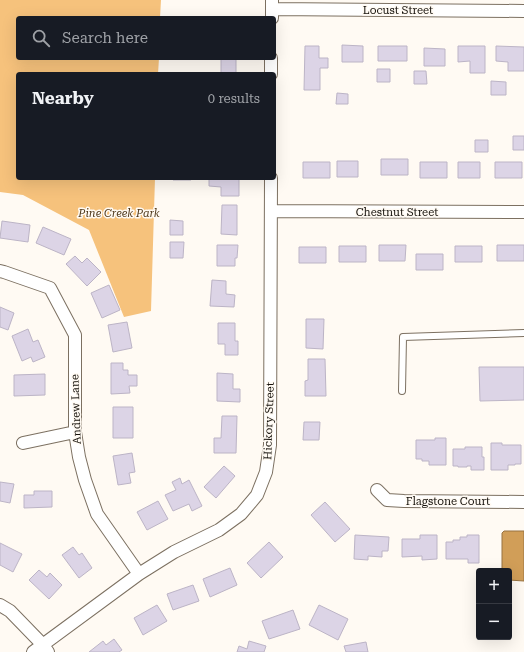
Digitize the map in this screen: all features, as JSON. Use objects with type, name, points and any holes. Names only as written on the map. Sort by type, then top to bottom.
[{"type":"street","name":"Locust Street","points":[[272,9],[524,11]]},
{"type":"street","points":[[271,72],[272,60]]},
{"type":"street","name":"Hickory Street","points":[[41,650],[139,574],[174,552],[219,530],[241,514],[257,495],[266,472],[270,445],[271,180]]},
{"type":"street","name":"Chestnut Street","points":[[271,211],[524,212]]},
{"type":"street","name":"Andrew Lane","points":[[0,271],[50,288],[75,335],[75,432],[83,472],[97,514],[139,574]]},
{"type":"street","points":[[23,443],[75,432]]},
{"type":"street","name":"Flagstone Court","points":[[377,490],[387,500],[404,502],[524,502]]},
{"type":"street","points":[[0,605],[10,611],[41,650]]},
{"type":"lane","points":[[402,391],[403,337],[524,333]]},
{"type":"green space","name":"Pine Creek Park","points":[[0,0],[161,0],[160,16],[16,16],[16,60],[159,60],[158,72],[16,72],[16,180],[155,180],[151,311],[124,317],[89,230],[23,195],[0,192]]},
{"type":"shaded area","points":[[504,531],[524,531],[524,581],[512,580],[512,568],[502,568],[502,533]]},
{"type":"building","points":[[342,45],[363,46],[363,62],[342,62]]},
{"type":"building","points":[[305,46],[319,46],[319,58],[328,58],[328,68],[320,68],[320,90],[304,90]]},
{"type":"building","points":[[378,46],[407,46],[407,61],[378,61]]},
{"type":"building","points":[[458,46],[485,46],[485,73],[470,73],[470,61],[458,62]]},
{"type":"building","points":[[496,46],[524,47],[524,71],[508,71],[508,62],[496,61]]},
{"type":"building","points":[[424,48],[445,49],[445,66],[424,66]]},
{"type":"building","points":[[221,60],[236,60],[236,72],[221,72]]},
{"type":"building","points":[[377,69],[390,69],[390,82],[377,82]]},
{"type":"building","points":[[414,71],[426,71],[427,84],[414,84]]},
{"type":"building","points":[[491,81],[506,82],[506,95],[491,95]]},
{"type":"building","points":[[337,93],[348,94],[348,104],[336,104]]},
{"type":"building","points":[[513,136],[524,136],[524,150],[513,150]]},
{"type":"building","points":[[475,140],[488,140],[488,152],[475,152]]},
{"type":"building","points":[[381,159],[408,159],[408,175],[381,175]]},
{"type":"building","points":[[337,161],[358,161],[358,177],[337,177]]},
{"type":"building","points":[[303,162],[330,162],[330,178],[303,178]]},
{"type":"building","points":[[420,162],[447,162],[447,178],[420,178]]},
{"type":"building","points":[[458,162],[480,162],[480,178],[458,178]]},
{"type":"building","points":[[495,162],[522,162],[522,178],[495,178]]},
{"type":"building","points":[[209,180],[239,180],[239,196],[221,196],[221,187],[209,186]]},
{"type":"building","points":[[222,205],[237,205],[237,235],[221,234]]},
{"type":"building","points":[[170,220],[183,221],[183,235],[170,235]]},
{"type":"building","points":[[2,221],[30,225],[28,242],[0,238]]},
{"type":"building","points":[[43,227],[71,239],[64,255],[36,243]]},
{"type":"building","points":[[170,242],[184,242],[183,258],[170,258]]},
{"type":"building","points":[[217,245],[238,245],[235,266],[217,266]]},
{"type":"building","points":[[379,245],[406,245],[405,261],[379,261]]},
{"type":"building","points":[[497,245],[524,245],[524,261],[497,261]]},
{"type":"building","points":[[339,246],[366,246],[366,262],[339,262]]},
{"type":"building","points":[[455,246],[482,246],[482,262],[455,262]]},
{"type":"building","points":[[299,247],[326,247],[326,263],[299,263]]},
{"type":"building","points":[[416,254],[443,254],[443,270],[416,270]]},
{"type":"building","points":[[75,256],[82,263],[87,258],[101,272],[87,286],[66,264]]},
{"type":"building","points":[[212,280],[226,281],[226,294],[235,295],[234,307],[210,306]]},
{"type":"building","points":[[109,285],[120,310],[102,318],[91,293]]},
{"type":"building","points":[[0,307],[14,313],[8,330],[0,327]]},
{"type":"building","points":[[306,319],[324,319],[323,349],[306,348]]},
{"type":"building","points":[[127,322],[132,348],[113,352],[108,325]]},
{"type":"building","points":[[218,323],[235,323],[235,341],[238,341],[238,355],[225,355],[225,344],[218,344]]},
{"type":"building","points":[[28,329],[33,342],[38,340],[45,357],[33,362],[31,357],[22,361],[12,336]]},
{"type":"building","points":[[308,359],[325,359],[326,396],[305,396],[305,381],[308,380]]},
{"type":"building","points":[[111,363],[123,363],[123,370],[128,370],[128,375],[137,375],[137,386],[129,386],[130,393],[111,394]]},
{"type":"building","points":[[479,367],[524,367],[524,400],[480,401]]},
{"type":"building","points":[[217,373],[233,374],[233,389],[240,389],[240,402],[217,401]]},
{"type":"building","points":[[45,374],[45,395],[14,396],[14,375]]},
{"type":"building","points":[[113,407],[133,407],[133,438],[113,438]]},
{"type":"building","points":[[222,416],[237,416],[236,453],[214,453],[214,438],[221,438]]},
{"type":"building","points":[[304,422],[320,422],[319,440],[303,440]]},
{"type":"building","points":[[435,438],[446,438],[446,465],[429,465],[429,461],[416,459],[416,440],[435,440]]},
{"type":"building","points":[[491,443],[502,443],[502,445],[521,445],[521,464],[508,465],[508,470],[491,470]]},
{"type":"building","points":[[465,447],[482,447],[484,470],[471,470],[471,466],[453,466],[453,449],[465,449]]},
{"type":"building","points":[[132,453],[135,472],[129,473],[131,483],[118,485],[113,456]]},
{"type":"building","points":[[224,466],[235,476],[216,498],[204,487]]},
{"type":"building","points":[[180,478],[182,484],[189,480],[202,506],[192,511],[189,504],[173,511],[165,495],[176,490],[172,482]]},
{"type":"building","points":[[0,482],[14,484],[10,503],[0,501]]},
{"type":"building","points":[[34,491],[52,491],[52,507],[24,508],[24,495],[34,495]]},
{"type":"building","points":[[158,501],[168,519],[147,530],[137,512]]},
{"type":"building","points":[[325,502],[350,529],[335,542],[311,515]]},
{"type":"building","points":[[355,535],[389,537],[388,551],[382,551],[382,557],[368,556],[368,560],[354,559]]},
{"type":"building","points":[[420,535],[437,535],[437,559],[422,560],[422,556],[402,557],[402,539],[420,539]]},
{"type":"building","points":[[467,535],[479,535],[479,563],[468,563],[468,559],[446,559],[446,542],[460,540],[460,537],[467,537]]},
{"type":"building","points":[[269,542],[283,557],[261,578],[247,563]]},
{"type":"building","points":[[0,543],[22,554],[13,572],[0,565]]},
{"type":"building","points":[[73,547],[79,555],[82,553],[92,568],[79,578],[62,555]]},
{"type":"building","points":[[230,568],[237,585],[210,597],[203,579]]},
{"type":"building","points":[[39,570],[47,577],[50,573],[62,585],[49,599],[29,580]]},
{"type":"building","points":[[193,585],[199,601],[173,610],[167,594]]},
{"type":"building","points":[[157,605],[167,621],[143,635],[134,618]]},
{"type":"building","points":[[319,605],[348,619],[338,640],[309,625]]},
{"type":"building","points":[[293,610],[300,629],[269,639],[262,621]]},
{"type":"building","points":[[114,639],[122,650],[119,652],[89,652],[103,641],[106,645]]},
{"type":"building","points":[[249,641],[266,646],[264,652],[237,652],[239,646],[247,649]]},
{"type":"building","points":[[366,642],[368,652],[346,652],[344,646]]}]
